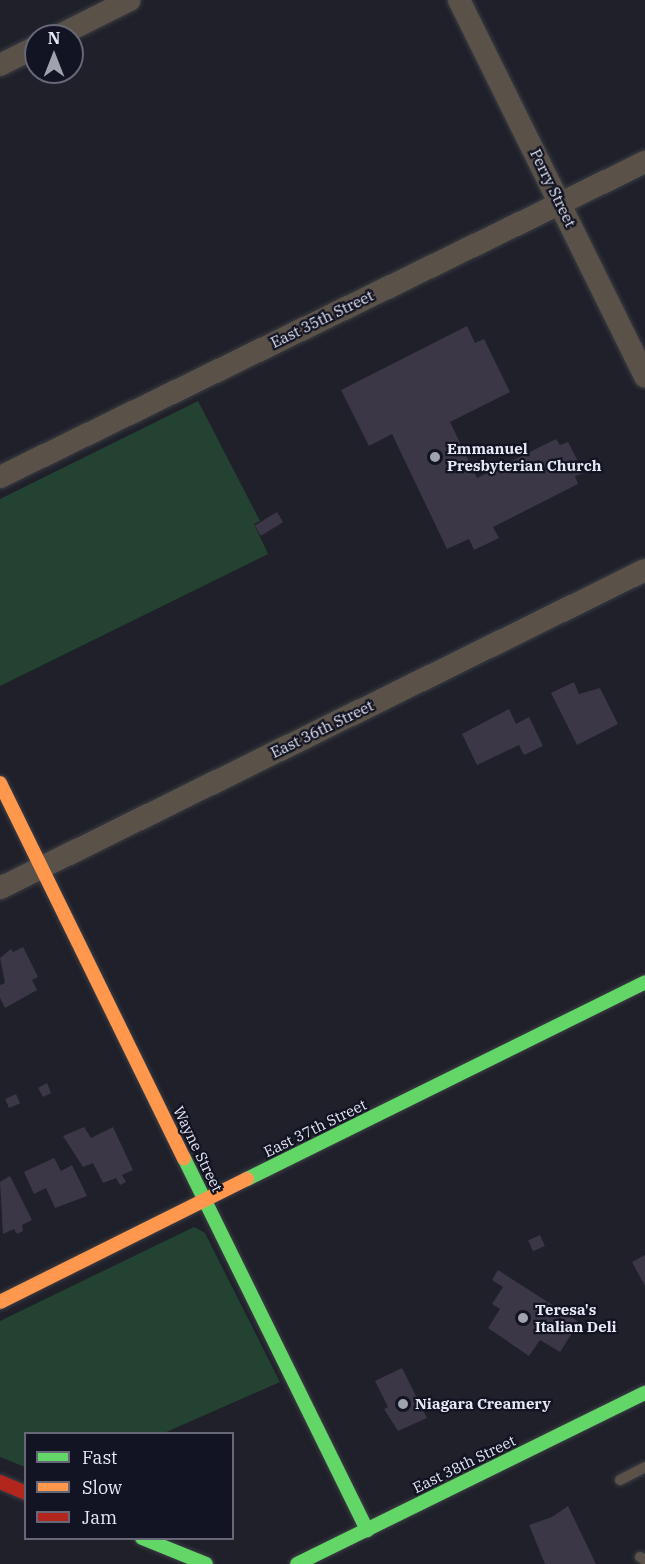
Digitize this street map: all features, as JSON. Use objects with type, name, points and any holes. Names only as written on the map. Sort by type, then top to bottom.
[{"type":"street","points":[[82,24],[130,0]]},
{"type":"street","name":"Perry Street","points":[[459,0],[645,377]]},
{"type":"street","points":[[0,65],[24,53]]},
{"type":"street","name":"East 35th Street","points":[[0,477],[645,162]]},
{"type":"street","name":"East 36th Street","points":[[0,888],[645,570]]},
{"type":"street","name":"Wayne Street","points":[[0,783],[367,1530]]},
{"type":"street","name":"East 37th Street","points":[[0,1302],[645,982]]},
{"type":"street","name":"East 38th Street","points":[[297,1564],[645,1393]]},
{"type":"street","points":[[0,1482],[24,1491]]},
{"type":"street","points":[[145,1540],[206,1564]]},
{"type":"lane","points":[[620,1480],[645,1467]]},
{"type":"green space","points":[[198,401],[260,521],[254,524],[268,554],[0,686],[0,499]]},
{"type":"green space","points":[[194,1227],[205,1233],[280,1382],[166,1432],[24,1432],[24,1467],[0,1457],[0,1321]]},
{"type":"building","points":[[467,326],[475,343],[484,339],[510,392],[450,422],[477,478],[556,439],[560,445],[568,442],[584,473],[575,476],[578,484],[493,527],[499,538],[474,550],[469,539],[447,549],[392,434],[369,446],[341,390]]},
{"type":"building","points":[[277,512],[283,522],[261,536],[255,525]]},
{"type":"building","points":[[574,682],[579,694],[600,688],[618,724],[577,745],[551,693]]},
{"type":"building","points":[[509,709],[516,724],[529,717],[543,746],[524,755],[519,745],[477,765],[462,734]]},
{"type":"building","points":[[23,947],[38,977],[32,980],[37,990],[5,1008],[0,998],[0,985],[5,983],[0,958],[11,949],[13,952]]},
{"type":"building","points":[[47,1083],[51,1093],[43,1097],[38,1088]]},
{"type":"building","points":[[16,1094],[20,1103],[9,1108],[5,1099]]},
{"type":"building","points":[[84,1127],[91,1138],[113,1127],[133,1170],[122,1175],[126,1182],[120,1185],[116,1178],[103,1183],[93,1163],[83,1167],[63,1136]]},
{"type":"building","points":[[54,1158],[61,1171],[72,1165],[87,1196],[55,1208],[46,1188],[34,1194],[24,1172]]},
{"type":"building","points":[[10,1176],[32,1220],[22,1225],[23,1231],[17,1234],[14,1229],[3,1234],[0,1182]]},
{"type":"building","points":[[540,1235],[545,1246],[533,1251],[528,1240]]},
{"type":"building","points":[[645,1255],[645,1286],[632,1262]]},
{"type":"building","points":[[498,1270],[579,1322],[560,1352],[540,1340],[529,1356],[488,1328],[500,1309],[492,1304],[503,1287],[492,1280]]},
{"type":"building","points":[[402,1368],[427,1418],[398,1431],[384,1409],[388,1407],[375,1381]]},
{"type":"building","points":[[568,1506],[596,1564],[545,1564],[529,1525],[552,1517]]},
{"type":"traffic: fast","points":[[247,1179],[645,982]]},
{"type":"traffic: fast","points":[[184,1158],[367,1530]]},
{"type":"traffic: fast","points":[[297,1564],[645,1393]]},
{"type":"traffic: fast","points":[[147,1540],[206,1564]]},
{"type":"traffic: slow","points":[[0,783],[184,1158]]},
{"type":"traffic: slow","points":[[0,1302],[247,1179]]},
{"type":"traffic: jam","points":[[0,1482],[24,1492]]},
{"type":"place","name":"Emmanuel Presbyterian Church","points":[[435,457]]},
{"type":"place","name":"Teresa's Italian Deli","points":[[523,1318]]},
{"type":"place","name":"Niagara Creamery","points":[[403,1404]]}]
